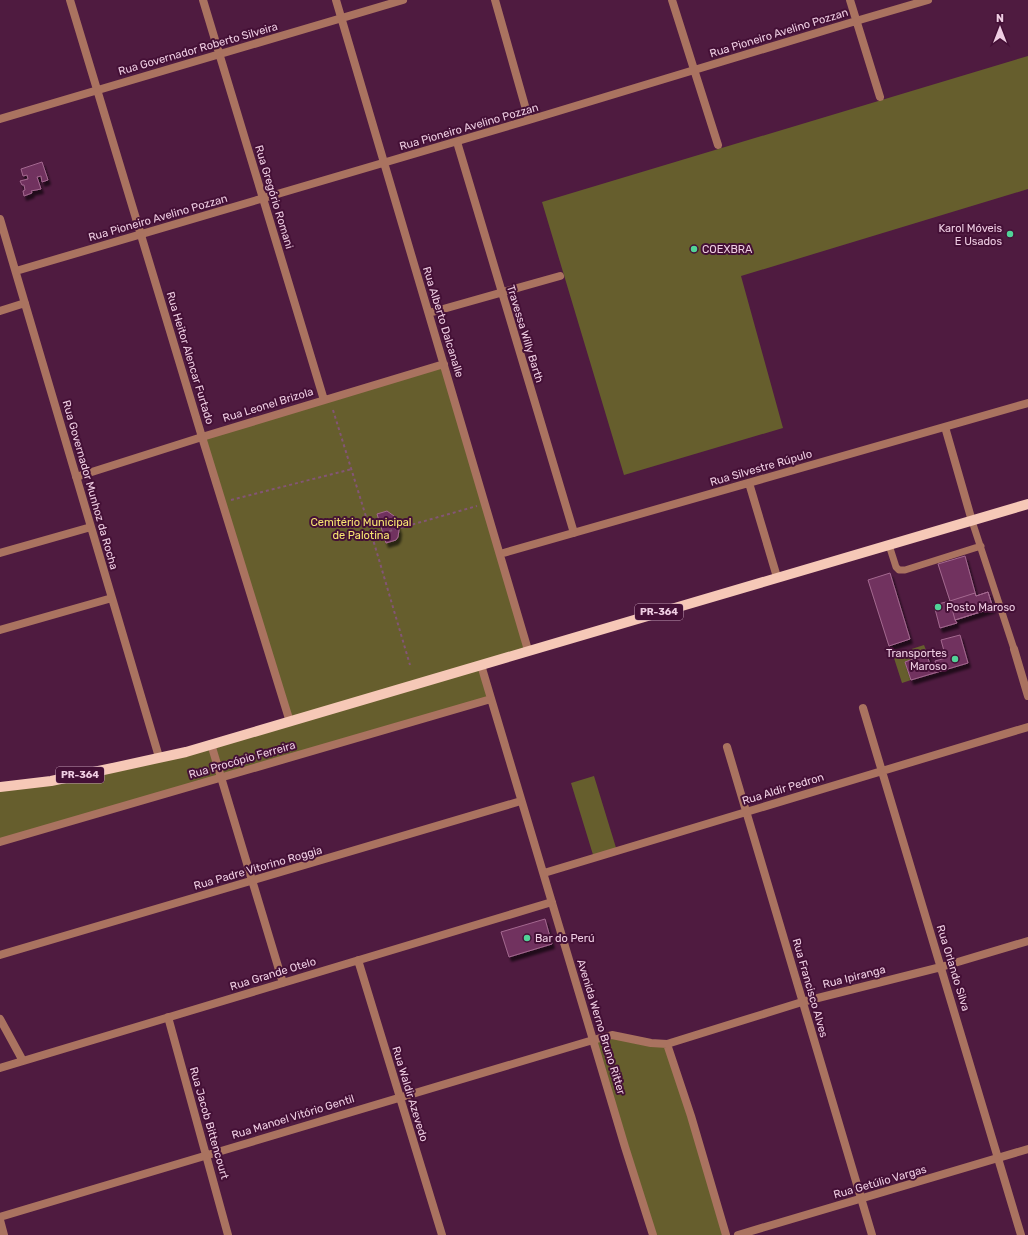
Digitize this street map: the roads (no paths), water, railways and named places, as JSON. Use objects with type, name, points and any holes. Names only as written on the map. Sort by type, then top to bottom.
[{"type":"main road","name":"PR-364","points":[[0,787],[51,781],[186,752],[528,650],[1028,504]]},
{"type":"street","name":"Rua Heitor Alencar Furtado","points":[[70,0],[290,722]]},
{"type":"street","name":"Rua Gregório Romani","points":[[203,0],[324,400]]},
{"type":"street","name":"Rua Alberto Dalcanalle","points":[[336,0],[528,650]]},
{"type":"street","name":"Rua Governador Roberto Silveira","points":[[0,119],[403,0]]},
{"type":"street","points":[[495,0],[529,120]]},
{"type":"street","points":[[672,0],[718,145]]},
{"type":"street","points":[[850,0],[880,97]]},
{"type":"street","name":"Rua Pioneiro Avelino Pozzan","points":[[16,271],[457,142],[928,0]]},
{"type":"street","name":"Travessa Willy Barth","points":[[457,142],[574,533]]},
{"type":"street","name":"Rua Governador Munhoz da Rocha","points":[[0,219],[158,757]]},
{"type":"street","points":[[429,314],[560,276]]},
{"type":"street","points":[[0,311],[25,303]]},
{"type":"street","name":"Rua Leonel Brizola","points":[[76,477],[202,437],[444,364]]},
{"type":"street","name":"Rua Silvestre Rúpulo","points":[[500,554],[1028,403]]},
{"type":"street","points":[[945,427],[972,520]]},
{"type":"street","points":[[749,483],[778,577]]},
{"type":"street","points":[[0,553],[91,527]]},
{"type":"street","points":[[0,630],[112,598]]},
{"type":"street","points":[[1014,649],[1028,696]]},
{"type":"street","name":"Avenida Werno Bruno Ritter","points":[[481,664],[521,801],[653,1235]]},
{"type":"street","name":"Rua Procópio Ferreira","points":[[0,842],[491,699]]},
{"type":"street","name":"Rua Orlando Silva","points":[[863,708],[1021,1235]]},
{"type":"street","name":"Rua Aldir Pedron","points":[[544,873],[1028,727]]},
{"type":"street","points":[[211,744],[283,983]]},
{"type":"street","name":"Rua Francisco Alves","points":[[727,747],[872,1235]]},
{"type":"street","name":"Rua Padre Vitorino Roggia","points":[[0,955],[521,801]]},
{"type":"street","name":"Rua Grande Otelo","points":[[0,1068],[552,902]]},
{"type":"street","name":"Rua Ipiranga","points":[[593,1040],[612,1036],[651,1043],[667,1044],[802,1002],[941,967],[1028,941]]},
{"type":"street","name":"Rua Waldir Azevedo","points":[[358,960],[442,1235]]},
{"type":"street","name":"Rua Jacob Bittencourt","points":[[168,1017],[207,1154],[228,1235]]},
{"type":"street","points":[[0,1018],[23,1061]]},
{"type":"street","name":"Rua Manoel Vitório Gentil","points":[[0,1217],[593,1040]]},
{"type":"street","points":[[667,1044],[726,1235]]},
{"type":"street","name":"Rua Getúlio Vargas","points":[[738,1235],[1028,1149]]},
{"type":"street","points":[[0,1220],[4,1235]]},
{"type":"lane","points":[[972,520],[1014,649]]},
{"type":"lane","points":[[889,545],[896,567],[900,570],[905,570],[981,546]]},
{"type":"place","name":"Karol Móveis E Usados","points":[[1010,234]]},
{"type":"place","name":"COEXBRA","points":[[694,249]]},
{"type":"place","name":"Posto Maroso","points":[[938,607]]},
{"type":"place","name":"Transportes Maroso","points":[[955,659]]},
{"type":"place","name":"Bar do Perú","points":[[527,938]]},
{"type":"park label","name":"Cemitério Municipal de Palotina","points":[[361,528]]}]
